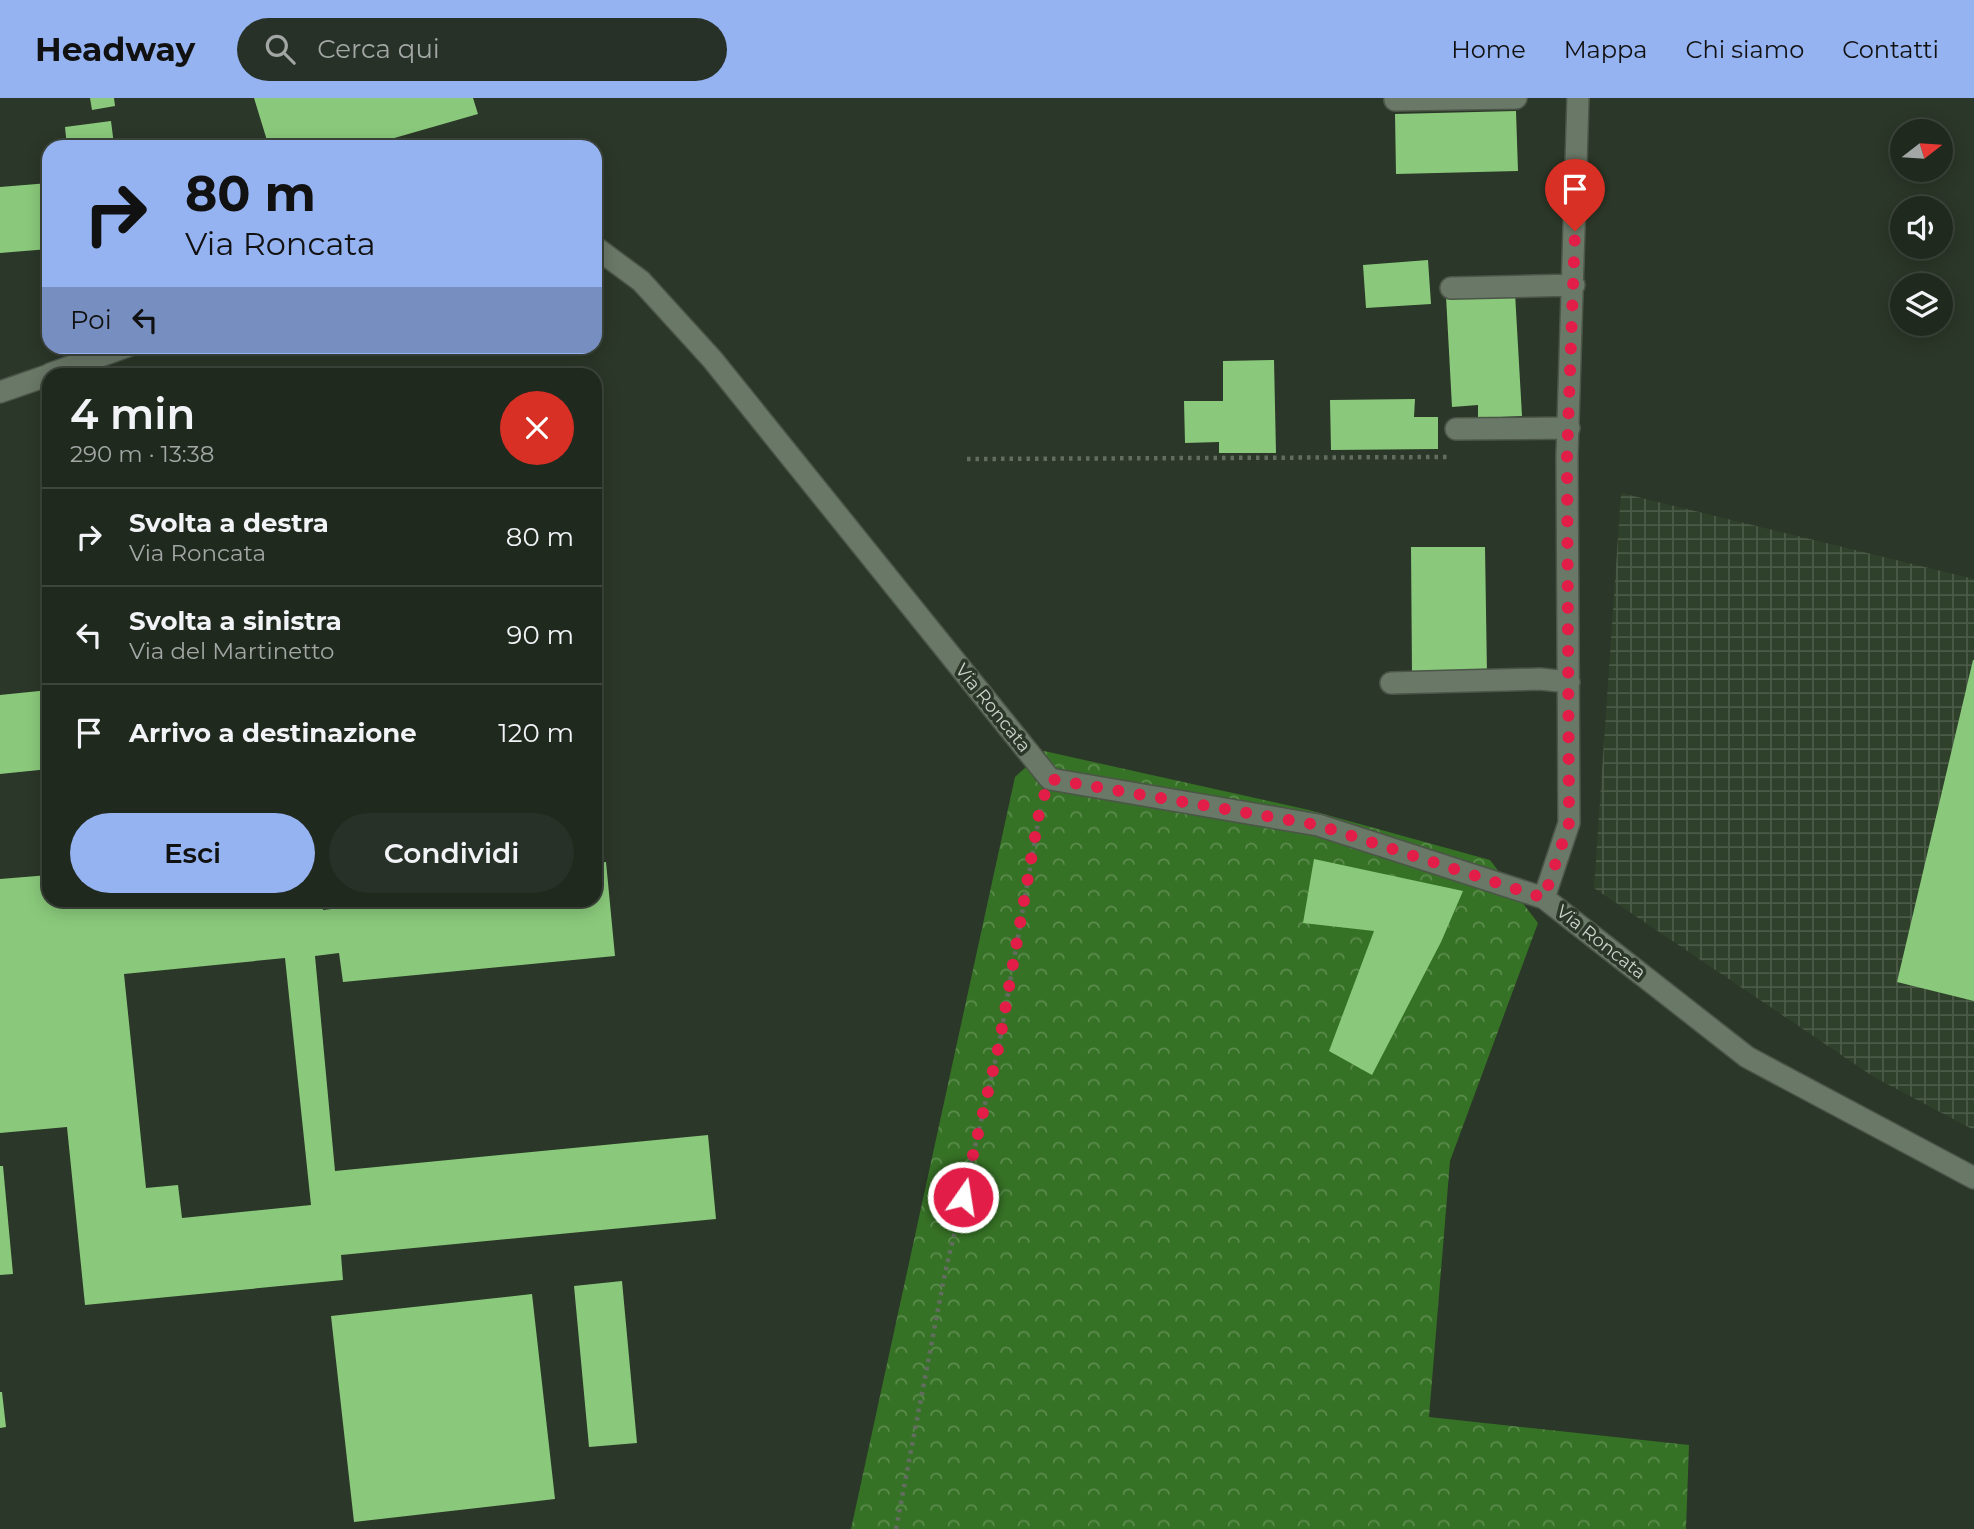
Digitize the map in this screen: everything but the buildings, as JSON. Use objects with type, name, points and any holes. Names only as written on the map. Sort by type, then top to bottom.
[{"type":"street","points":[[1395,100],[1516,98]]},
{"type":"street","points":[[1544,898],[1569,823],[1569,428],[1577,98]]},
{"type":"street","name":"Via Roncata","points":[[602,252],[641,281],[712,359],[1050,779],[1318,825],[1544,898],[1747,1057],[1974,1178]]},
{"type":"street","points":[[1451,288],[1574,285]]},
{"type":"street","points":[[68,368],[106,354]]},
{"type":"street","points":[[0,392],[42,377]]},
{"type":"street","points":[[1456,429],[1569,428]]},
{"type":"street","points":[[1391,682],[1540,679],[1569,682]]},
{"type":"path","points":[[967,459],[1458,457]]},
{"type":"path","points":[[895,1529],[945,1273],[999,1045],[1040,808],[1050,779]]},
{"type":"shaded area","points":[[1621,493],[1974,579],[1974,1130],[1874,1077],[1594,888]]},
{"type":"green space","points":[[1044,751],[1309,810],[1490,860],[1538,923],[1450,1161],[1429,1417],[1689,1445],[1686,1529],[851,1529],[1015,777]]},
{"type":"route","points":[[963,1197],[999,1045],[1040,808],[1050,779],[1318,825],[1544,898],[1569,823],[1567,456],[1575,231]]}]
